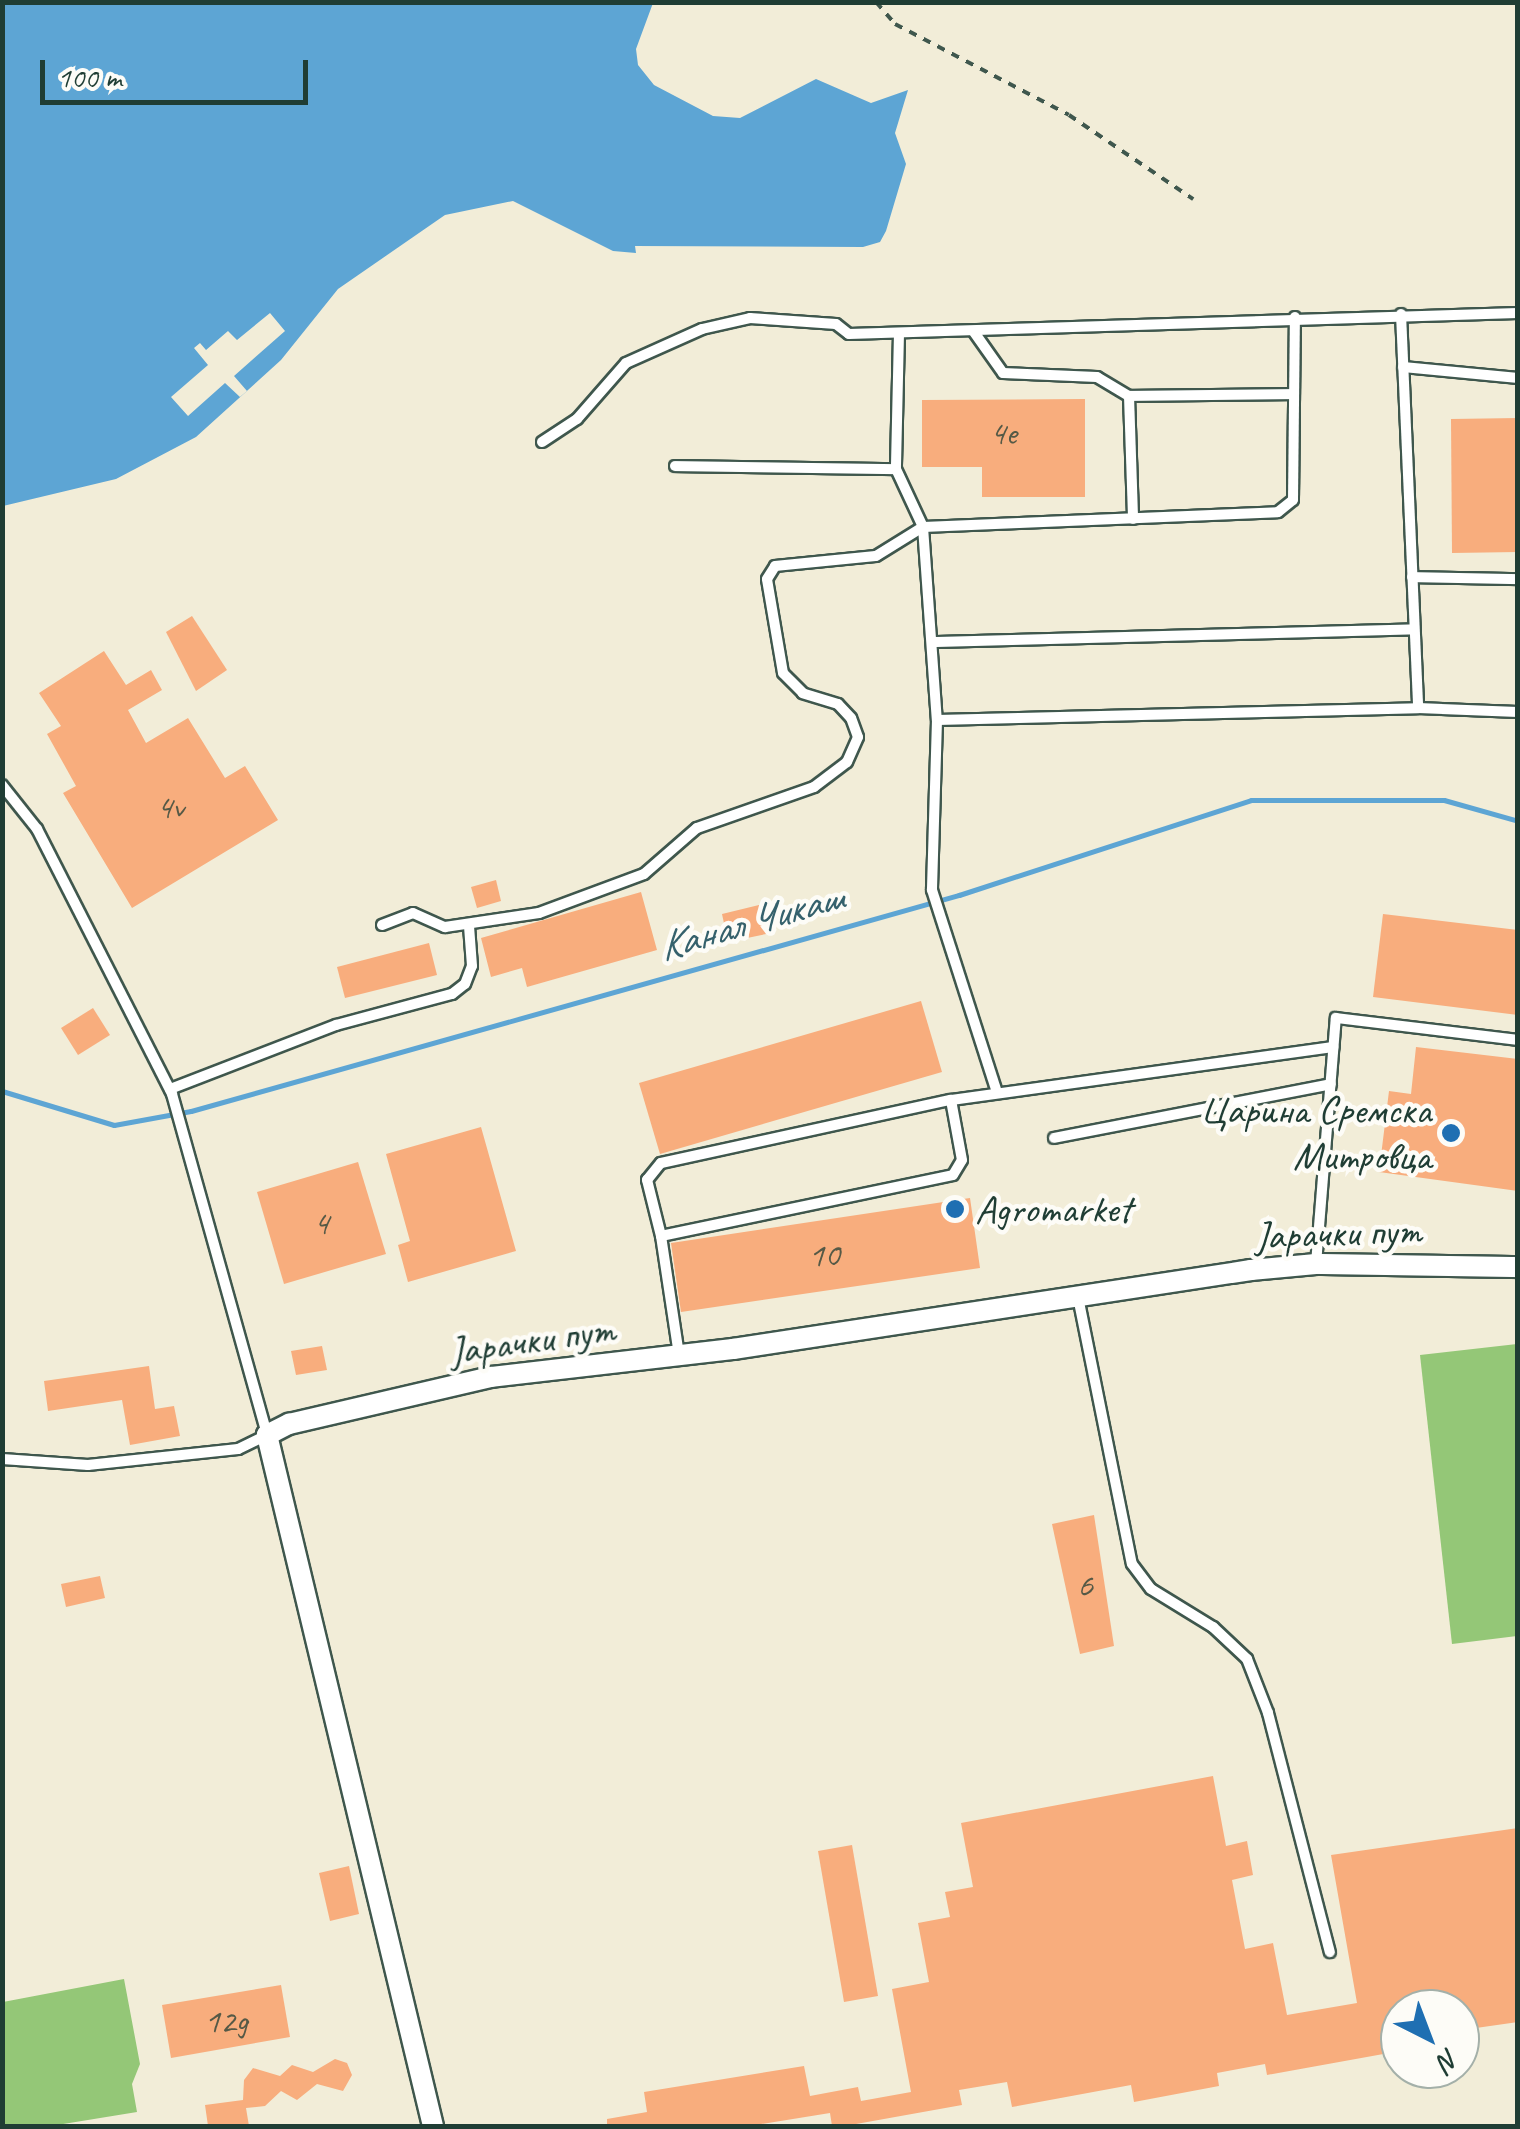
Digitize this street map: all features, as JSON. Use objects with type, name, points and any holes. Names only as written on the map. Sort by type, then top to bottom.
[{"type":"street","name":"Јарачки пут","points":[[267,1435],[290,1424],[491,1377],[679,1355],[1316,1264],[1518,1268]]},
{"type":"street","points":[[267,1435],[433,2126]]},
{"type":"lane","points":[[1401,314],[1418,708]]},
{"type":"lane","points":[[542,442],[577,419],[626,362],[702,329],[750,318],[836,324],[849,334],[974,332],[1296,316],[1518,314]]},
{"type":"lane","points":[[382,925],[413,913],[445,928],[539,913],[644,874],[697,828],[814,787],[847,762],[858,736],[851,718],[838,704],[803,693],[784,674],[766,579],[775,566],[876,556],[923,527],[1278,512],[1293,500],[1296,316]]},
{"type":"lane","points":[[974,332],[1004,373],[1097,377],[1129,396],[1294,394]]},
{"type":"lane","points":[[899,333],[896,469],[923,527],[938,720],[932,890],[998,1093]]},
{"type":"lane","points":[[1403,367],[1518,378]]},
{"type":"lane","points":[[1129,396],[1133,518]]},
{"type":"lane","points":[[675,466],[896,469]]},
{"type":"lane","points":[[1412,578],[1518,579]]},
{"type":"lane","points":[[932,642],[1414,630]]},
{"type":"lane","points":[[938,720],[1418,708],[1518,712]]},
{"type":"lane","points":[[2,785],[37,828],[171,1091],[267,1435],[238,1448],[88,1465],[2,1459]]},
{"type":"lane","points":[[171,1091],[336,1025],[452,994],[465,984],[472,966],[469,926]]},
{"type":"lane","points":[[1316,1264],[1336,1018],[1518,1040]]},
{"type":"lane","points":[[679,1355],[661,1236],[647,1180],[661,1163],[951,1100],[1334,1047]]},
{"type":"lane","points":[[1054,1138],[1330,1084]]},
{"type":"lane","points":[[661,1236],[953,1175],[962,1160],[951,1100]]},
{"type":"lane","points":[[1078,1296],[1132,1564],[1151,1589],[1213,1628],[1247,1658],[1268,1713],[1330,1952]]},
{"type":"path","points":[[876,2],[894,24],[1069,114],[1193,199]]},
{"type":"green space","points":[[1517,1344],[1517,1636],[1452,1644],[1420,1355]]},
{"type":"green space","points":[[124,1979],[140,2064],[132,2084],[137,2112],[51,2126],[3,2126],[3,2002]]},
{"type":"water","points":[[3,3],[653,3],[636,49],[638,65],[654,85],[713,116],[740,118],[816,79],[871,103],[908,90],[895,133],[906,164],[886,231],[880,242],[863,247],[635,246],[636,253],[613,251],[513,201],[445,215],[338,289],[281,360],[196,437],[116,479],[3,506]]},
{"type":"pier","points":[[270,313],[285,331],[234,376],[247,391],[240,397],[225,383],[188,416],[171,397],[208,365],[194,348],[200,343],[206,350],[228,331],[237,340]]},
{"type":"building","points":[[1085,399],[1085,497],[982,497],[982,467],[922,467],[922,400]]},
{"type":"building","points":[[1518,418],[1518,552],[1452,553],[1451,419]]},
{"type":"building","points":[[192,616],[227,670],[196,691],[166,632]]},
{"type":"building","points":[[104,651],[126,685],[151,670],[162,690],[128,710],[146,743],[188,718],[225,778],[245,766],[278,820],[132,908],[63,793],[76,786],[47,734],[61,726],[39,693]]},
{"type":"building","points":[[496,880],[501,901],[477,908],[471,887]]},
{"type":"building","points":[[641,892],[657,950],[527,987],[522,968],[491,977],[481,938]]},
{"type":"building","points":[[759,905],[766,934],[728,942],[722,914]]},
{"type":"building","points":[[1383,914],[1518,930],[1518,1015],[1373,997]]},
{"type":"building","points":[[429,943],[437,975],[345,998],[337,967]]},
{"type":"building","points":[[921,1001],[942,1072],[660,1154],[639,1083]]},
{"type":"building","points":[[93,1008],[110,1035],[78,1055],[61,1028]]},
{"type":"building","name":"Царина Сремска Митровца","points":[[1416,1047],[1518,1059],[1518,1191],[1379,1172],[1389,1091],[1411,1094]]},
{"type":"building","points":[[481,1127],[516,1251],[408,1282],[398,1245],[410,1241],[386,1154]]},
{"type":"building","points":[[358,1162],[386,1254],[284,1284],[257,1192]]},
{"type":"building","points":[[970,1198],[980,1268],[681,1312],[671,1243]]},
{"type":"building","points":[[322,1346],[327,1370],[296,1375],[291,1351]]},
{"type":"building","points":[[149,1366],[155,1409],[174,1406],[180,1436],[130,1445],[122,1400],[48,1411],[44,1381]]},
{"type":"building","points":[[1094,1515],[1114,1646],[1080,1654],[1052,1524]]},
{"type":"building","points":[[100,1576],[105,1598],[66,1607],[61,1584]]},
{"type":"building","points":[[1213,1776],[1226,1846],[1247,1841],[1253,1875],[1232,1880],[1245,1949],[1273,1943],[1287,2015],[1357,2003],[1331,1855],[1518,1828],[1518,2022],[1480,2027],[1480,1989],[1380,1989],[1380,2055],[1267,2075],[1265,2064],[1217,2073],[1219,2086],[1134,2102],[1131,2085],[1012,2107],[1007,2082],[959,2090],[962,2105],[845,2126],[832,2126],[830,2113],[749,2126],[607,2126],[607,2119],[647,2112],[644,2092],[804,2066],[810,2096],[858,2087],[861,2101],[911,2092],[892,1989],[929,1982],[918,1923],[950,1917],[945,1892],[973,1887],[961,1823]]},
{"type":"building","points":[[852,1845],[878,1996],[844,2002],[818,1851]]},
{"type":"building","points":[[349,1866],[359,1914],[330,1921],[319,1873]]},
{"type":"building","points":[[281,1985],[290,2037],[171,2058],[162,2005]]},
{"type":"building","points":[[335,2059],[347,2063],[352,2075],[343,2091],[317,2084],[297,2100],[281,2091],[265,2106],[246,2108],[249,2126],[208,2126],[205,2105],[243,2100],[244,2080],[253,2068],[280,2076],[292,2065],[313,2072]]},
{"type":"waterway","name":"Канал Чикаш","points":[[2,1091],[114,1125],[191,1111],[959,895],[1251,800],[1444,800],[1518,821]]},
{"type":"place","name":"Царина Сремска Митровца","points":[[1451,1133]]},
{"type":"place","name":"Agromarket","points":[[955,1209]]}]
